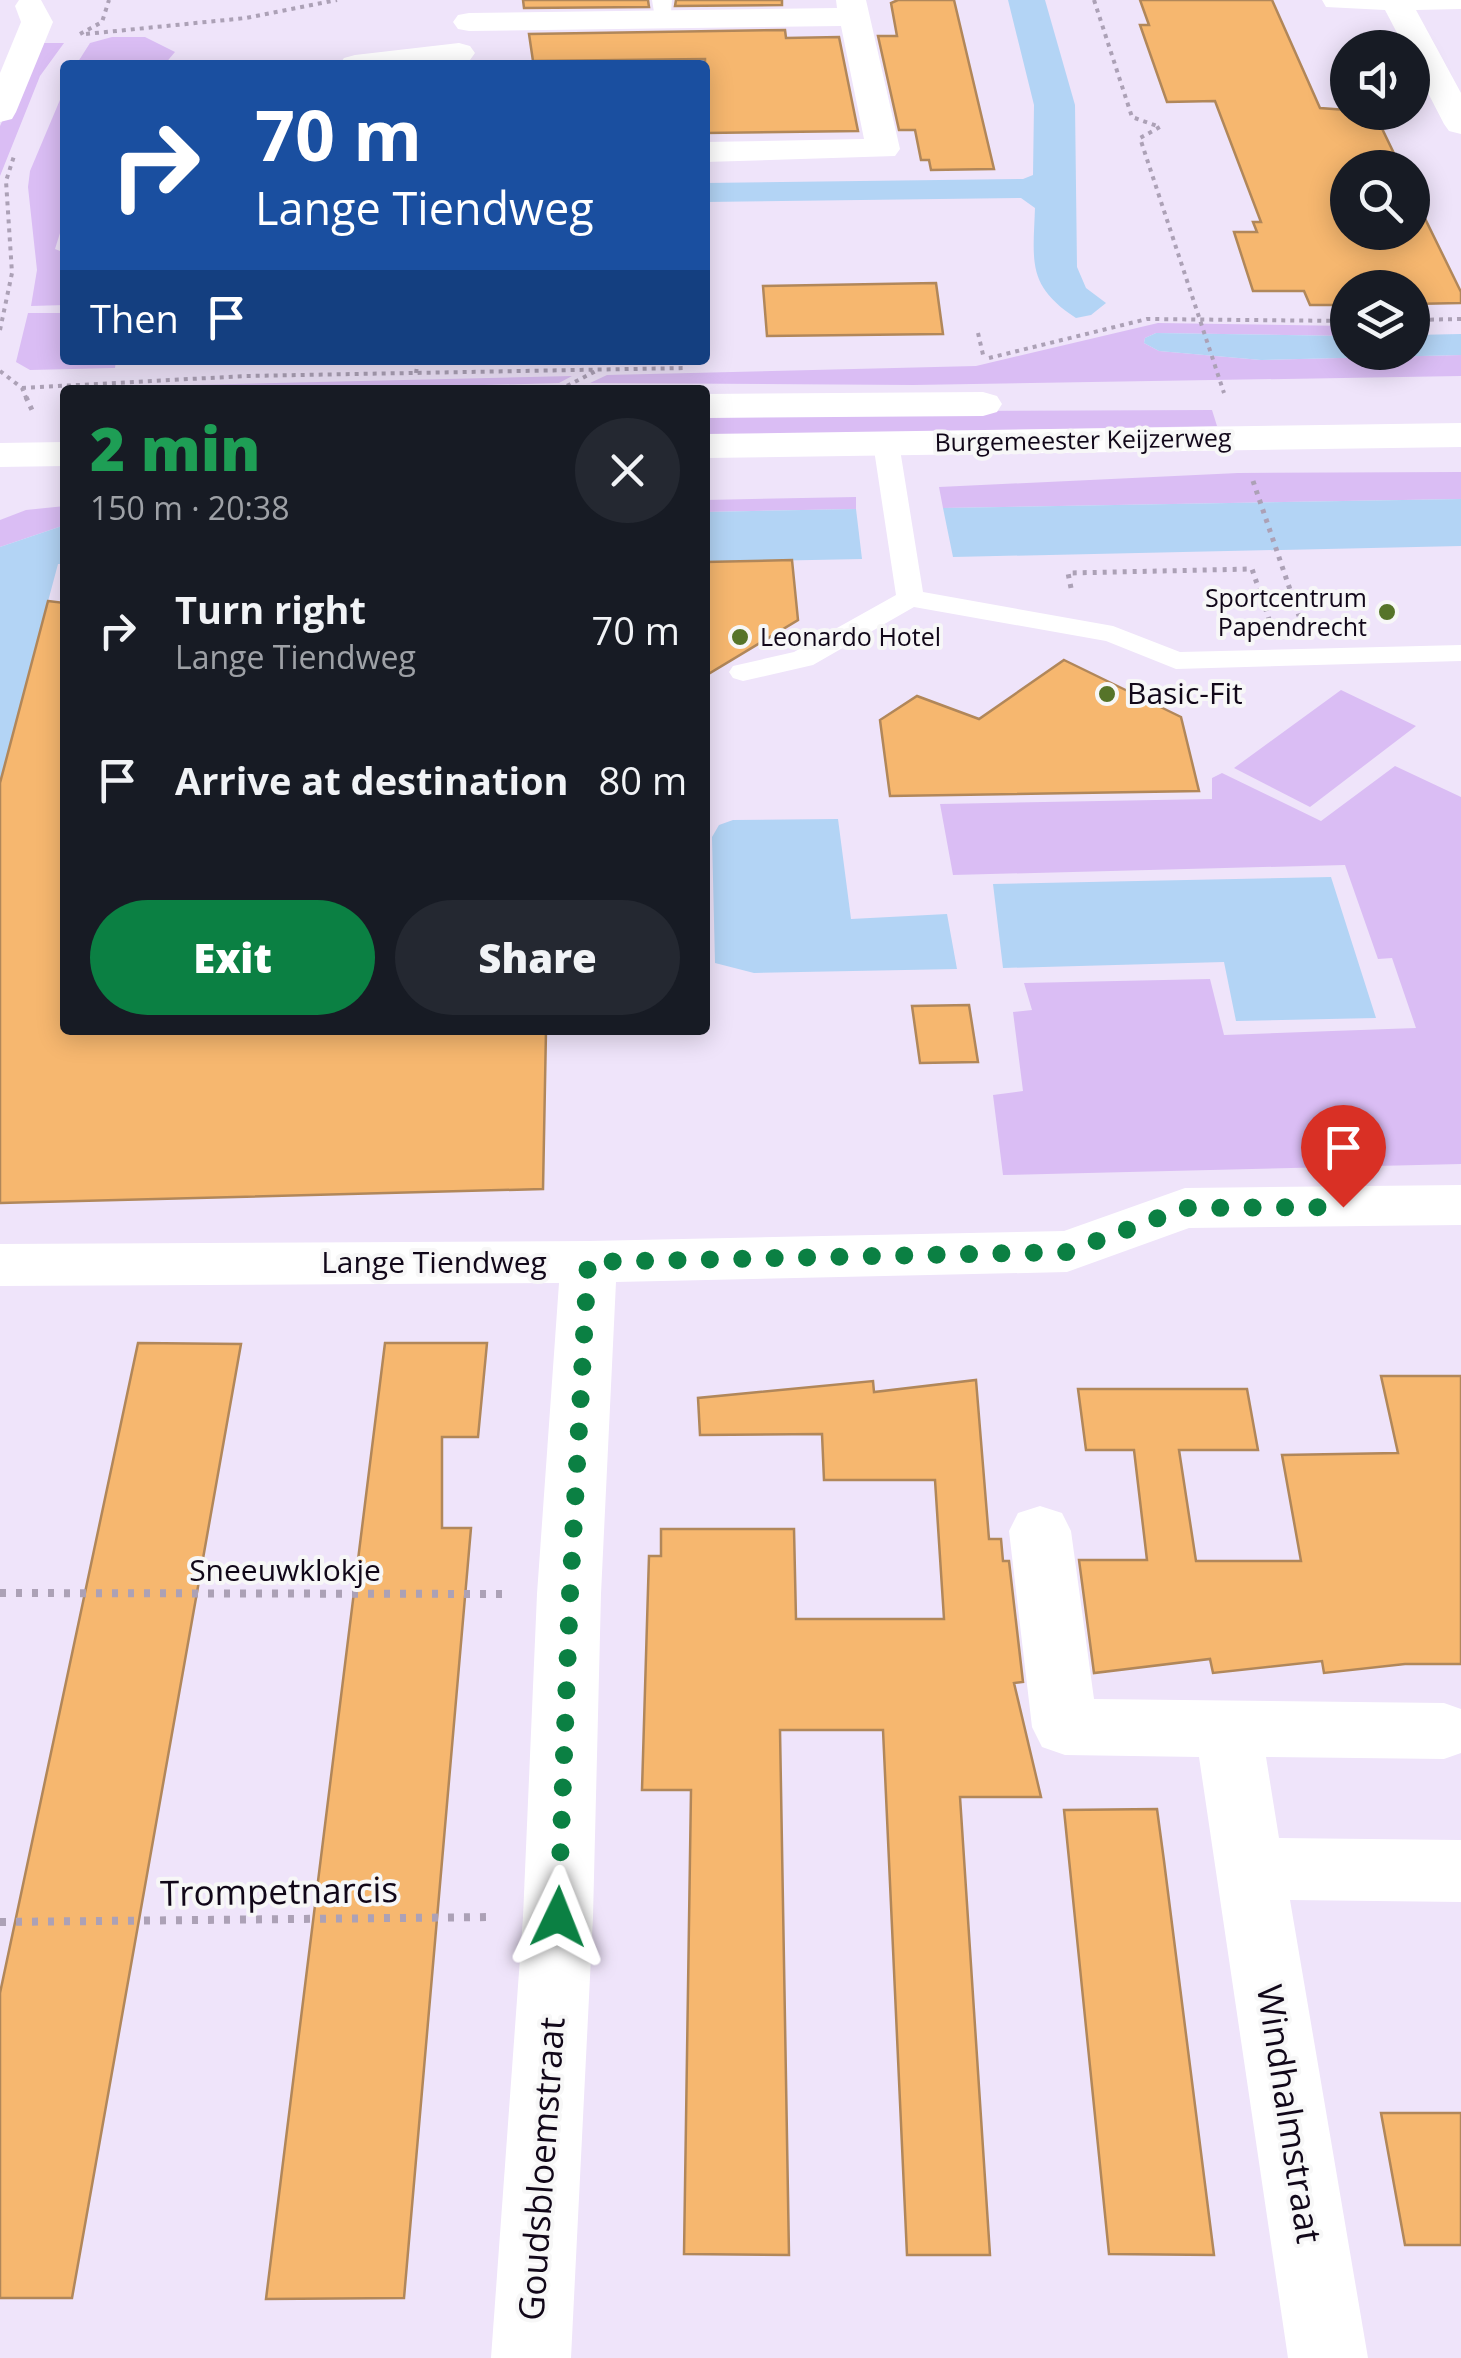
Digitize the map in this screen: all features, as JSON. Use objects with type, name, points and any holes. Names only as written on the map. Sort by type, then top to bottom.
[{"type":"street","points":[[1337,0],[1461,0]]},
{"type":"street","points":[[1396,1],[1461,127],[1456,141],[1461,150]]},
{"type":"street","points":[[0,32],[33,2],[38,22],[0,112]]},
{"type":"street","points":[[372,60],[458,35],[662,10],[852,8],[883,149],[710,152]]},
{"type":"street","name":"Burgemeester Keijzerweg","points":[[710,387],[1025,404]]},
{"type":"street","points":[[11,403],[60,416]]},
{"type":"street","name":"Burgemeester Keijzerweg","points":[[710,446],[1461,435]]},
{"type":"street","points":[[0,455],[60,454]]},
{"type":"street","name":"Lange Tiendweg","points":[[0,1265],[588,1262],[1067,1252],[1185,1208],[1461,1206]]},
{"type":"street","name":"Goudsbloemstraat","points":[[531,2358],[558,1917],[588,1262]]},
{"type":"street","points":[[1040,1531],[1065,1728],[1444,1731]]},
{"type":"street","name":"Windhalmstraat","points":[[1228,1731],[1328,2358]]},
{"type":"street","points":[[1250,1869],[1461,1871]]},
{"type":"lane","points":[[886,443],[910,598]]},
{"type":"lane","points":[[743,672],[803,658],[910,598],[1113,634],[1176,661],[1461,653]]},
{"type":"path","points":[[109,0],[102,22],[79,35],[246,18],[336,0]]},
{"type":"path","points":[[1094,0],[1132,116],[1160,128],[1140,138],[1169,225]]},
{"type":"path","points":[[0,328],[12,273],[6,181],[18,140]]},
{"type":"path","points":[[967,360],[1147,319],[1330,321]]},
{"type":"path","points":[[1430,320],[1461,319]]},
{"type":"path","points":[[978,332],[984,359]]},
{"type":"path","points":[[416,372],[417,365]]},
{"type":"path","points":[[568,385],[597,370]]},
{"type":"path","points":[[78,385],[416,372],[597,370],[689,385]]},
{"type":"path","points":[[11,403],[60,390]]},
{"type":"path","points":[[1068,573],[1252,568],[1270,620],[1301,620],[1286,580]]},
{"type":"path","name":"Sneeuwklokje","points":[[0,1593],[570,1594]]},
{"type":"path","name":"Trompetnarcis","points":[[0,1922],[558,1917]]},
{"type":"shaded area","points":[[112,37],[145,37],[175,52],[168,60],[79,60],[90,43]]},
{"type":"shaded area","points":[[38,43],[64,43],[40,76],[0,176],[0,126]]},
{"type":"shaded area","points":[[60,100],[60,233],[55,249],[60,251],[60,305],[31,306],[37,270],[28,187],[30,171]]},
{"type":"shaded area","points":[[28,313],[60,313],[60,365],[115,365],[30,370],[16,362]]},
{"type":"shaded area","points":[[1158,323],[1330,326],[1330,336],[1156,333],[1145,338],[1144,343],[1159,351],[1261,360],[1330,358],[1330,370],[1430,370],[1430,356],[1461,355],[1461,376],[913,385],[590,383],[607,375],[976,366]]},
{"type":"shaded area","points":[[572,376],[559,383],[487,385],[187,385]]},
{"type":"shaded area","points":[[1212,410],[1217,426],[710,436],[710,412]]},
{"type":"shaded area","points":[[1461,472],[1461,499],[943,508],[939,487],[1238,473]]},
{"type":"shaded area","points":[[856,497],[856,509],[710,512],[710,500]]},
{"type":"shaded area","points":[[60,507],[60,527],[0,547],[0,520],[26,510]]},
{"type":"shaded area","points":[[1341,690],[1416,726],[1310,807],[1234,768]]},
{"type":"shaded area","points":[[1395,766],[1461,797],[1461,1164],[1003,1175],[993,1095],[1023,1091],[1013,1012],[1032,1010],[1024,983],[1210,979],[1224,1035],[1416,1028],[1392,958],[1378,959],[1345,865],[953,875],[940,804],[1212,799],[1212,778],[1222,773],[1321,821]]},
{"type":"water","points":[[1008,0],[1045,0],[1075,105],[1077,267],[1086,288],[1106,303],[1091,315],[1076,318],[1041,283],[1034,258],[1035,208],[1021,198],[710,202],[710,183],[1023,179],[1033,175],[1034,105]]},
{"type":"water","points":[[1156,333],[1330,336],[1330,358],[1261,360],[1159,351],[1144,343],[1145,338]]},
{"type":"water","points":[[1461,334],[1461,355],[1430,356],[1430,335]]},
{"type":"water","points":[[1461,499],[1461,546],[953,557],[943,508]]},
{"type":"water","points":[[856,509],[862,559],[710,562],[710,512]]},
{"type":"water","points":[[60,527],[60,564],[0,781],[0,547]]},
{"type":"water","points":[[838,819],[851,919],[947,914],[957,969],[754,973],[715,963],[712,837],[719,825],[733,820]]},
{"type":"water","points":[[1331,877],[1376,1018],[1236,1021],[1224,962],[1003,968],[993,884]]},
{"type":"building","points":[[523,0],[648,0],[649,7],[524,8]]},
{"type":"building","points":[[676,0],[782,0],[782,5],[675,6]]},
{"type":"building","points":[[954,0],[994,169],[931,170],[929,160],[921,160],[915,130],[899,130],[878,36],[897,36],[891,3]]},
{"type":"building","points":[[1140,0],[1272,0],[1320,108],[1330,109],[1330,130],[1383,130],[1392,150],[1330,150],[1330,250],[1430,250],[1430,229],[1461,292],[1461,303],[1430,304],[1430,270],[1330,270],[1330,305],[1310,305],[1304,291],[1253,291],[1234,232],[1257,232],[1253,222],[1261,222],[1215,101],[1167,102],[1140,25],[1149,25]]},
{"type":"building","points":[[785,30],[786,38],[839,37],[858,131],[710,133],[710,60],[533,60],[529,34]]},
{"type":"building","points":[[936,283],[943,334],[767,336],[763,286]]},
{"type":"building","points":[[792,560],[798,620],[710,673],[710,562]]},
{"type":"building","points":[[48,601],[60,602],[60,1035],[546,1035],[543,1189],[0,1203],[0,783]]},
{"type":"building","points":[[1064,660],[1181,717],[1199,791],[890,796],[880,720],[917,696],[979,719]]},
{"type":"building","points":[[969,1005],[978,1062],[920,1063],[912,1006]]},
{"type":"building","points":[[138,1343],[241,1344],[72,2298],[0,2298],[0,1993]]},
{"type":"building","points":[[385,1343],[487,1343],[478,1437],[442,1437],[442,1528],[471,1528],[404,2298],[266,2299]]},
{"type":"building","points":[[1381,1376],[1461,1376],[1461,1664],[1405,1664],[1324,1673],[1322,1661],[1213,1673],[1210,1659],[1094,1673],[1079,1560],[1147,1560],[1134,1450],[1086,1450],[1078,1389],[1247,1389],[1258,1450],[1179,1450],[1196,1561],[1301,1561],[1282,1455],[1398,1453]]},
{"type":"building","points":[[976,1380],[989,1539],[1001,1539],[1003,1561],[1009,1561],[1023,1682],[1014,1683],[1041,1797],[960,1797],[990,2255],[907,2255],[883,1730],[780,1730],[789,2255],[684,2254],[691,1790],[642,1790],[649,1556],[661,1556],[661,1529],[794,1529],[796,1619],[944,1619],[935,1480],[824,1480],[822,1434],[700,1435],[698,1398],[873,1381],[874,1392]]},
{"type":"building","points":[[1157,1809],[1214,2255],[1109,2254],[1064,1810]]},
{"type":"building","points":[[1381,2113],[1461,2113],[1461,2245],[1405,2245]]},
{"type":"place","name":"Sportcentrum Papendrecht","points":[[1387,612]]},
{"type":"place","name":"Leonardo Hotel","points":[[740,637]]},
{"type":"place","name":"Basic-Fit","points":[[1107,694]]},
{"type":"route","points":[[558,1917],[588,1262],[1067,1252],[1185,1208],[1343,1207]]}]
